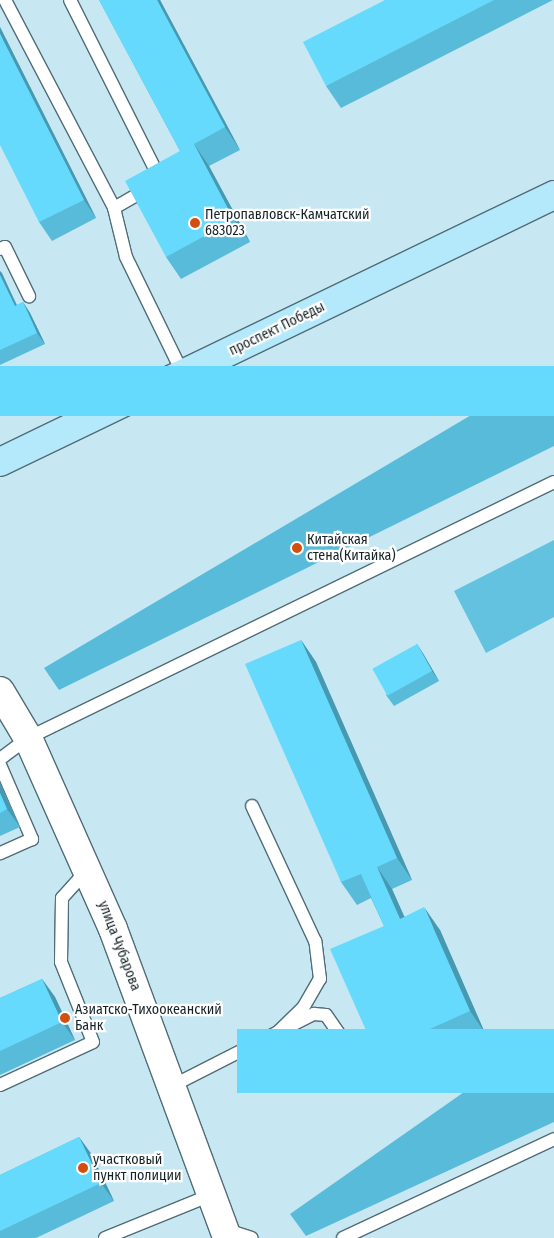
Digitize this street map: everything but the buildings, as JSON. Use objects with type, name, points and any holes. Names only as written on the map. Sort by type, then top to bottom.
[{"type":"main road","name":"проспект Победы","points":[[0,462],[554,195]]},
{"type":"street","name":"улица Чубарова","points":[[0,691],[28,738],[88,869],[172,1086],[225,1233]]},
{"type":"lane","points":[[5,0],[114,208],[126,257],[183,374]]},
{"type":"lane","points":[[70,0],[161,181],[114,208]]},
{"type":"lane","points":[[0,249],[5,247],[28,296]]},
{"type":"lane","points":[[0,758],[28,738],[554,482]]},
{"type":"lane","points":[[0,765],[32,839],[0,853]]},
{"type":"lane","points":[[252,806],[311,932],[321,968],[309,1001],[273,1036]]},
{"type":"lane","points":[[0,1085],[92,1042],[60,962],[62,898],[88,869]]},
{"type":"lane","points":[[172,1086],[320,1014],[334,1023],[351,1051]]},
{"type":"lane","points":[[343,1238],[554,1139]]},
{"type":"lane","points":[[105,1238],[211,1195]]},
{"type":"lane","points":[[225,1233],[252,1238]]},
{"type":"shaded area","points":[[554,540],[554,617],[486,653],[454,591]]},
{"type":"place","name":"Петропавловск-Камчатский 683023","points":[[195,223]]},
{"type":"place","name":"Китайская стена(Китайка)","points":[[297,548]]},
{"type":"place","name":"Азиатско-Тихоокеанский Банк","points":[[65,1018]]},
{"type":"place","name":"участковый пункт полиции","points":[[83,1168]]}]
